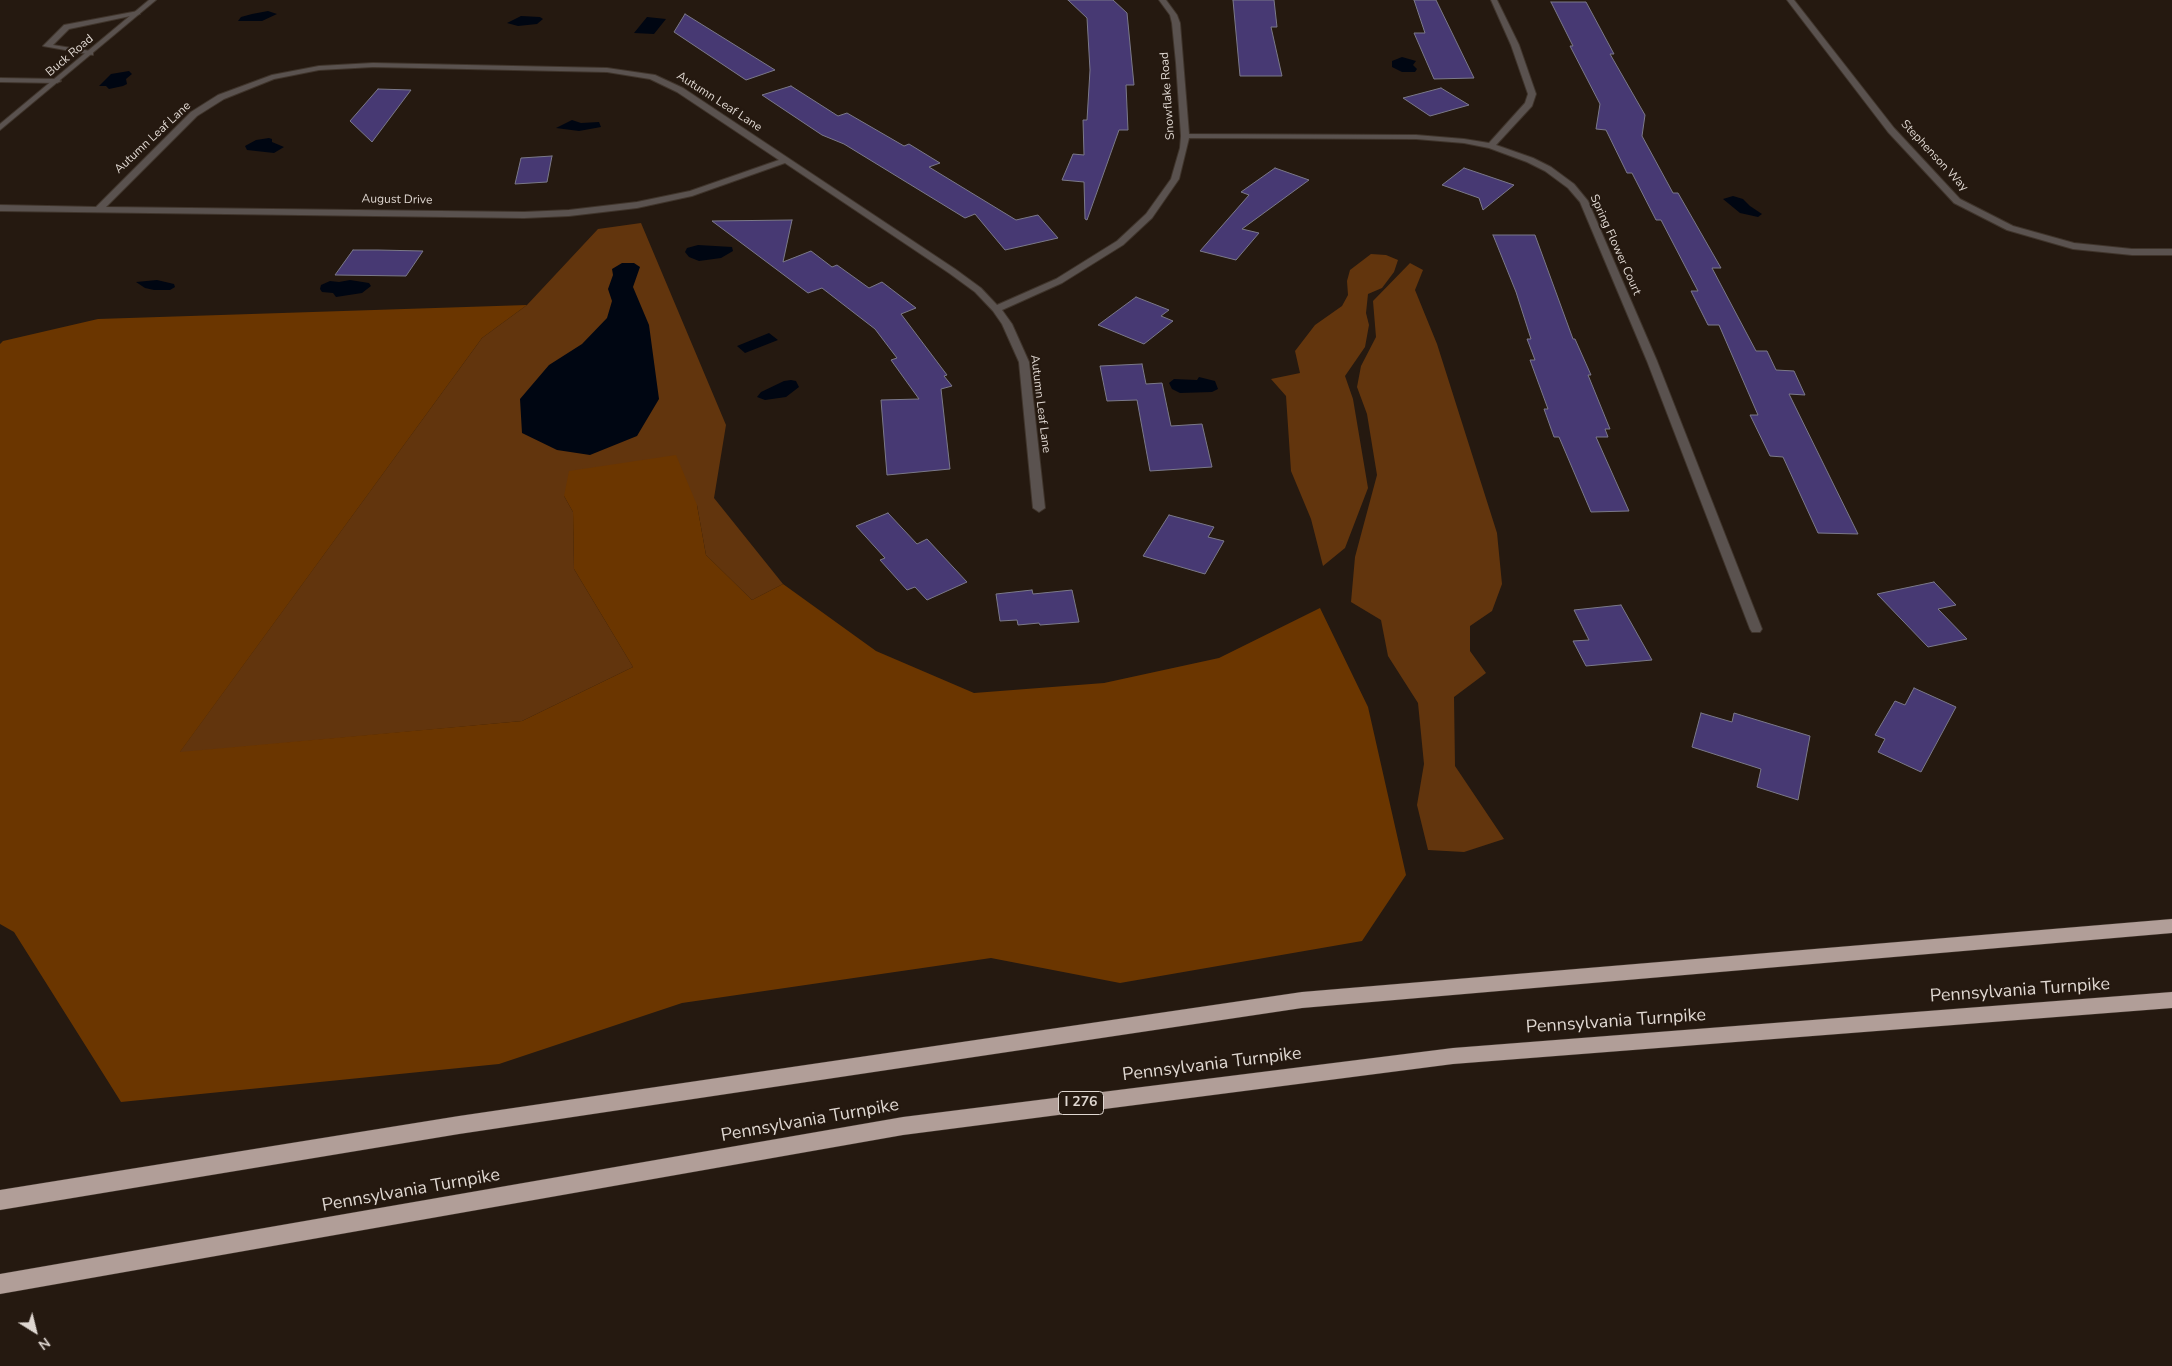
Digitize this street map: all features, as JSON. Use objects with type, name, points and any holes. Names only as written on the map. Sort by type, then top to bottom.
[{"type":"highway","points":[[0,1200],[449,1126],[1302,1000],[2172,926]]},
{"type":"highway","name":"Pennsylvania Turnpike","points":[[0,1284],[913,1125],[1453,1056],[2172,1000]]},
{"type":"street","name":"Buck Road","points":[[0,128],[153,0]]},
{"type":"street","name":"Snowflake Road","points":[[996,309],[1082,269],[1135,230],[1160,202],[1175,179],[1184,148],[1176,23],[1173,15],[1162,0]]},
{"type":"street","points":[[1491,146],[1529,104],[1532,94],[1521,61],[1494,0]]},
{"type":"street","name":"Stephenson Way","points":[[1790,0],[1891,130],[1957,202],[2010,228],[2073,246],[2132,252],[2172,252]]},
{"type":"street","points":[[90,53],[47,46],[67,27],[138,13]]},
{"type":"street","name":"Autumn Leaf Lane","points":[[98,209],[194,114],[245,86],[272,77],[341,66],[540,68],[631,73],[670,84],[952,271],[978,290],[996,309],[1007,324],[1024,362],[1039,508]]},
{"type":"street","points":[[0,80],[57,81]]},
{"type":"street","name":"Spring Flower Court","points":[[1184,136],[1416,137],[1464,141],[1491,146],[1521,156],[1548,169],[1571,186],[1584,201],[1652,361],[1756,629]]},
{"type":"street","name":"August Drive","points":[[0,208],[524,215],[569,213],[637,205],[692,193],[786,160]]},
{"type":"shaded area","points":[[268,11],[277,14],[262,21],[238,21],[241,17]]},
{"type":"shaded area","points":[[521,16],[540,17],[543,19],[537,24],[518,26],[507,23]]},
{"type":"shaded area","points":[[647,17],[666,19],[654,34],[634,33]]},
{"type":"shaded area","points":[[1402,57],[1416,61],[1413,65],[1417,69],[1415,72],[1402,72],[1392,67],[1392,61]]},
{"type":"shaded area","points":[[129,71],[132,74],[126,79],[127,84],[123,86],[109,89],[106,86],[99,86],[111,74]]},
{"type":"shaded area","points":[[572,120],[581,123],[599,122],[601,127],[579,131],[556,128]]},
{"type":"shaded area","points":[[272,139],[272,142],[284,147],[274,153],[247,150],[245,146],[256,140]]},
{"type":"shaded area","points":[[1733,196],[1743,199],[1762,214],[1758,217],[1740,213],[1723,199]]},
{"type":"shaded area","points":[[641,223],[726,425],[714,498],[783,584],[752,600],[706,555],[697,505],[564,496],[573,512],[574,569],[633,667],[522,721],[179,753],[482,338],[527,305],[598,229]]},
{"type":"shaded area","points":[[698,245],[732,247],[733,251],[721,258],[699,261],[689,257],[685,252],[687,248]]},
{"type":"shaded area","points":[[1371,254],[1386,255],[1398,260],[1394,272],[1382,288],[1368,294],[1366,313],[1369,325],[1365,347],[1345,376],[1353,399],[1368,488],[1345,548],[1323,566],[1311,519],[1291,471],[1286,396],[1271,379],[1300,373],[1295,351],[1315,325],[1342,306],[1348,295],[1347,281],[1350,270]]},
{"type":"shaded area","points":[[622,263],[634,263],[640,267],[633,287],[649,325],[659,399],[637,436],[590,455],[557,450],[522,433],[520,399],[549,365],[582,344],[607,318],[612,301],[608,289],[613,275],[612,269]]},
{"type":"shaded area","points":[[1410,263],[1423,270],[1415,290],[1437,344],[1497,533],[1502,584],[1492,611],[1470,626],[1470,651],[1486,673],[1454,697],[1455,766],[1504,839],[1464,852],[1428,850],[1417,805],[1424,764],[1418,703],[1388,656],[1381,620],[1351,602],[1355,557],[1377,475],[1367,414],[1357,387],[1361,366],[1376,337],[1373,301]]},
{"type":"shaded area","points":[[157,280],[174,284],[175,287],[170,290],[154,290],[145,288],[136,282]]},
{"type":"shaded area","points":[[350,280],[369,283],[371,286],[362,293],[336,297],[333,293],[322,292],[320,289],[321,285],[330,281]]},
{"type":"shaded area","points":[[527,305],[482,338],[180,752],[522,721],[633,667],[574,569],[573,512],[564,496],[569,471],[676,455],[697,505],[706,555],[752,600],[783,584],[876,651],[974,693],[1104,683],[1219,658],[1320,608],[1368,707],[1406,875],[1362,941],[1120,983],[991,958],[682,1003],[499,1064],[121,1102],[14,932],[0,924],[0,344],[3,341],[98,319]]},
{"type":"shaded area","points":[[769,333],[778,340],[745,353],[737,346]]},
{"type":"shaded area","points":[[1199,377],[1215,381],[1218,389],[1212,392],[1180,393],[1172,389],[1169,383],[1174,379],[1197,380]]},
{"type":"shaded area","points":[[784,381],[796,381],[799,387],[786,397],[765,400],[757,397],[761,392]]},
{"type":"building","points":[[1068,0],[1113,0],[1127,13],[1134,85],[1126,85],[1128,130],[1119,130],[1087,220],[1085,219],[1084,182],[1062,180],[1073,154],[1084,155],[1083,120],[1087,120],[1090,70],[1087,18]]},
{"type":"building","points":[[1233,0],[1274,0],[1277,27],[1271,27],[1282,76],[1240,76]]},
{"type":"building","points":[[1414,0],[1436,0],[1474,78],[1434,79],[1414,33],[1425,33]]},
{"type":"building","points":[[1551,2],[1586,2],[1614,54],[1610,54],[1645,115],[1642,136],[1673,193],[1678,193],[1721,268],[1712,268],[1756,351],[1767,351],[1776,370],[1794,371],[1805,395],[1789,394],[1858,534],[1818,533],[1783,457],[1770,456],[1750,415],[1758,415],[1719,325],[1708,325],[1691,291],[1698,291],[1661,220],[1656,220],[1632,173],[1627,173],[1606,130],[1596,129],[1600,104],[1570,46],[1573,46]]},
{"type":"building","points":[[685,14],[775,70],[746,80],[674,32]]},
{"type":"building","points":[[791,86],[838,116],[847,113],[904,146],[909,144],[940,163],[929,167],[1016,220],[1038,215],[1058,238],[1005,250],[975,214],[965,218],[844,144],[822,135],[762,95]]},
{"type":"building","points":[[1441,88],[1469,105],[1430,116],[1403,98]]},
{"type":"building","points":[[378,89],[411,90],[372,142],[350,121]]},
{"type":"building","points":[[552,156],[547,182],[515,184],[521,158]]},
{"type":"building","points":[[1275,168],[1309,180],[1242,229],[1259,233],[1236,260],[1200,251],[1249,195],[1241,192]]},
{"type":"building","points":[[1464,168],[1514,185],[1483,210],[1479,198],[1442,185]]},
{"type":"building","points":[[792,220],[783,262],[811,251],[832,267],[837,265],[869,288],[882,282],[916,308],[901,314],[947,375],[944,376],[952,386],[941,389],[950,469],[887,475],[881,400],[919,399],[891,360],[897,358],[875,329],[822,288],[808,293],[712,221]]},
{"type":"building","points":[[1493,235],[1535,235],[1573,339],[1575,339],[1591,375],[1588,375],[1610,429],[1605,429],[1608,437],[1596,437],[1629,511],[1591,512],[1559,437],[1554,437],[1544,409],[1548,409],[1530,360],[1535,360],[1527,339],[1531,339],[1516,292]]},
{"type":"building","points":[[353,250],[423,251],[406,276],[335,275]]},
{"type":"building","points":[[1136,297],[1169,310],[1161,316],[1173,321],[1144,344],[1098,325]]},
{"type":"building","points":[[1142,364],[1146,384],[1162,383],[1171,426],[1202,424],[1212,467],[1150,471],[1137,400],[1107,401],[1100,366]]},
{"type":"building","points":[[888,513],[917,544],[927,539],[967,582],[927,600],[915,587],[907,590],[880,560],[885,558],[856,526]]},
{"type":"building","points":[[1169,515],[1214,527],[1208,537],[1224,541],[1205,574],[1143,556]]},
{"type":"building","points":[[1934,582],[1956,605],[1938,609],[1967,639],[1928,647],[1877,594]]},
{"type":"building","points":[[1032,590],[1033,594],[1072,590],[1079,622],[1018,625],[1017,620],[1000,621],[996,594]]},
{"type":"building","points":[[1621,605],[1652,660],[1586,666],[1573,641],[1589,640],[1574,610]]},
{"type":"building","points":[[1914,688],[1956,707],[1921,772],[1878,752],[1885,739],[1875,735],[1895,701],[1905,705]]},
{"type":"building","points":[[1701,713],[1732,722],[1734,713],[1810,736],[1798,800],[1757,787],[1761,769],[1692,747]]}]
